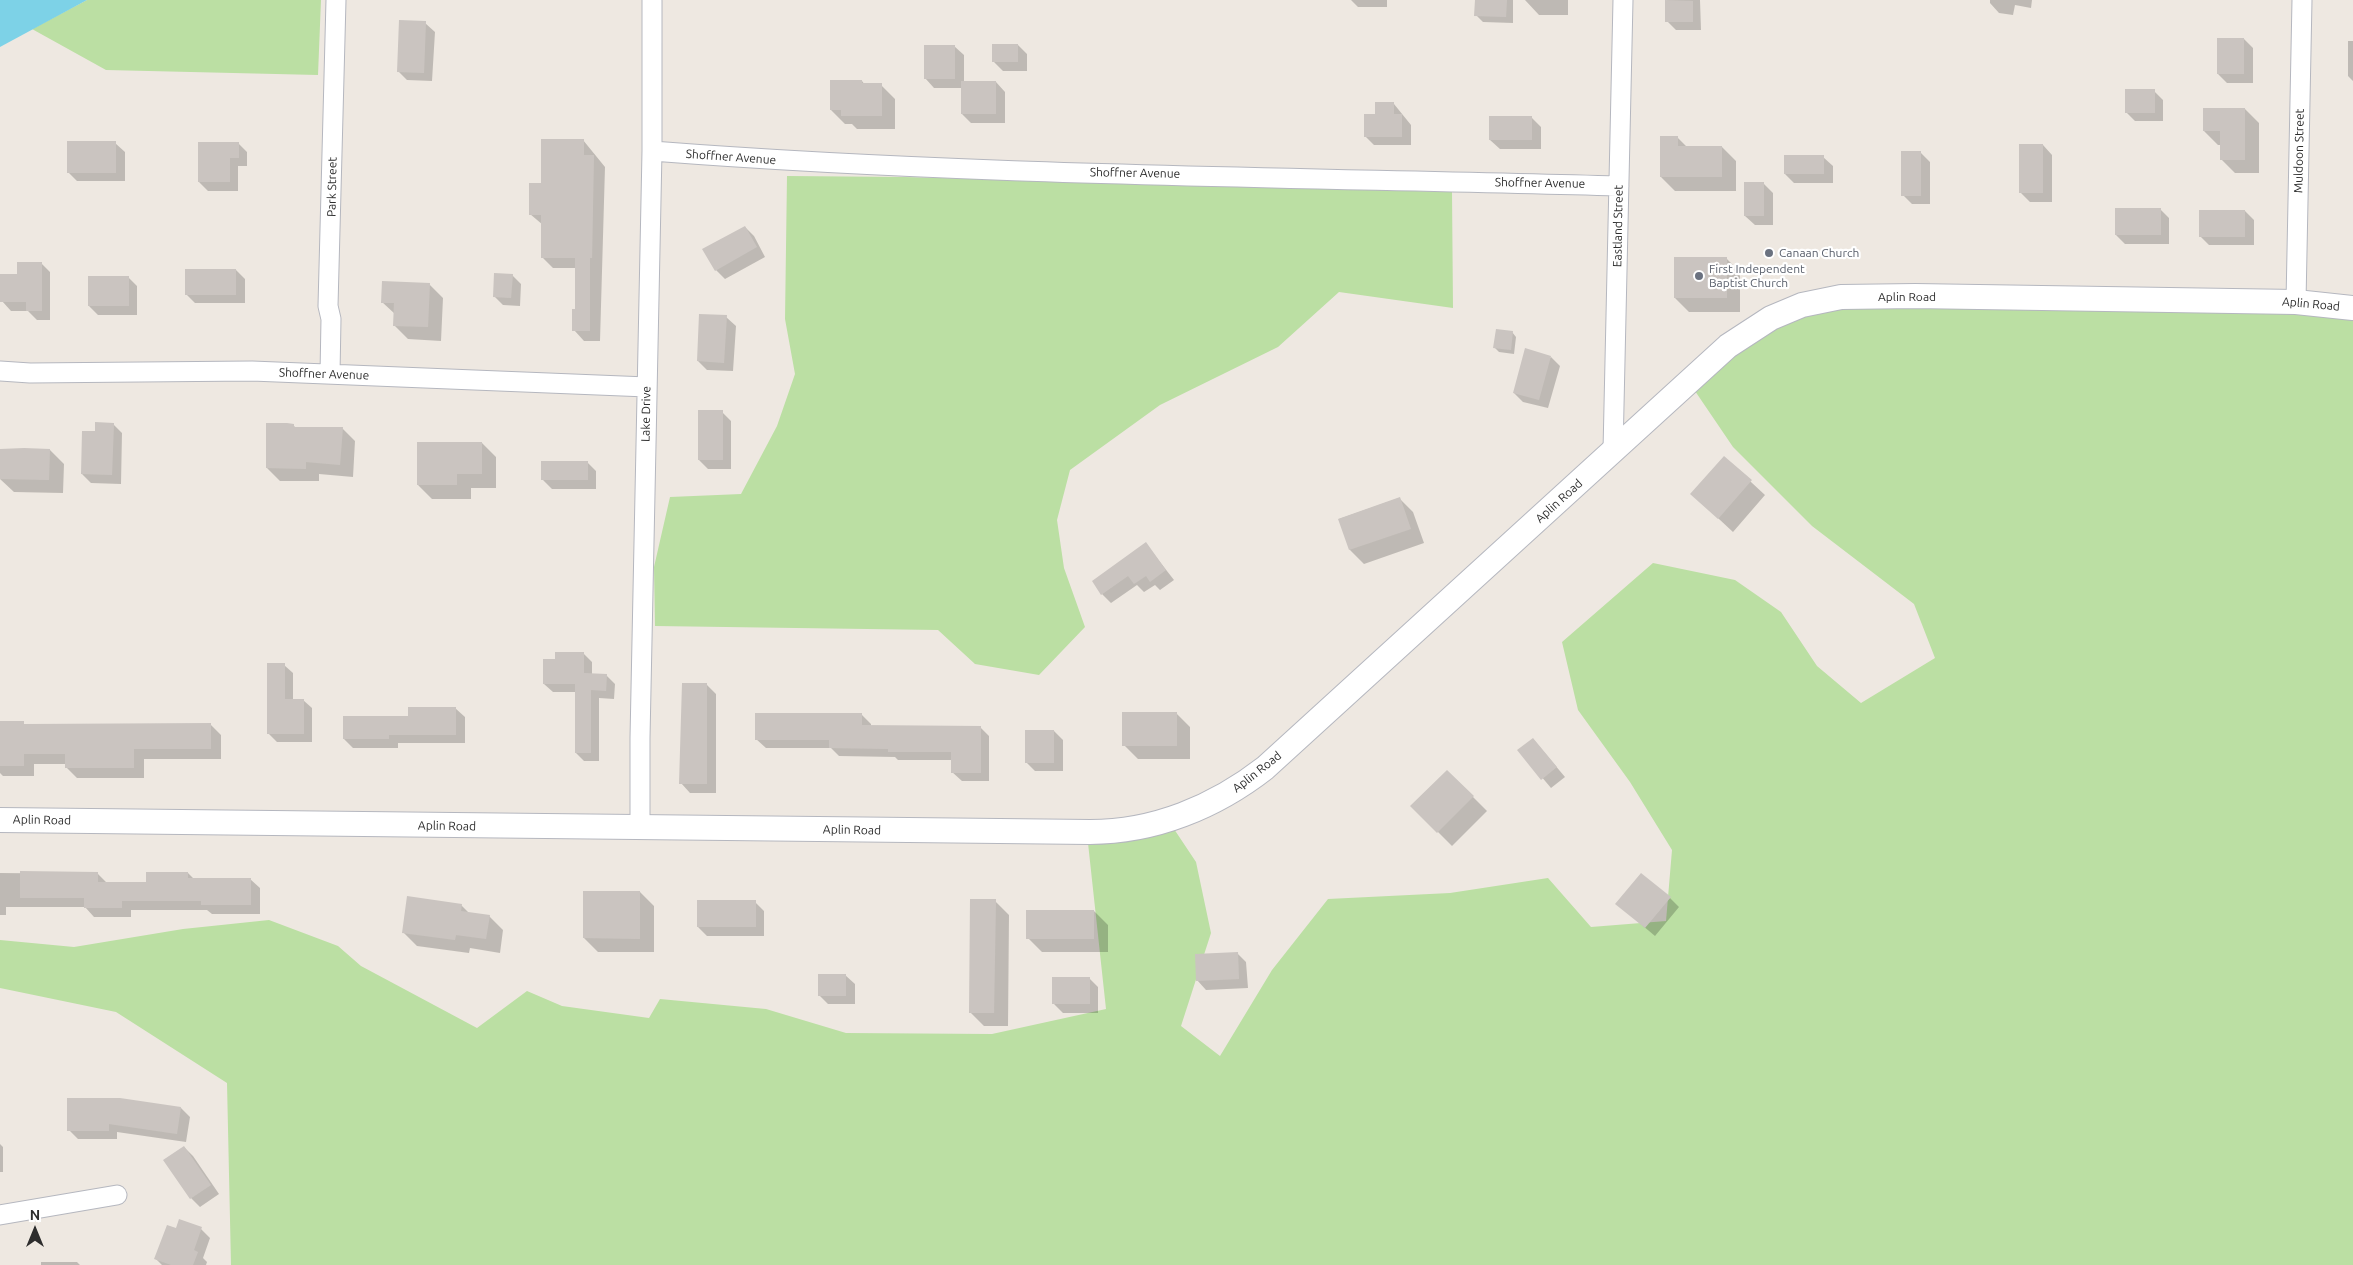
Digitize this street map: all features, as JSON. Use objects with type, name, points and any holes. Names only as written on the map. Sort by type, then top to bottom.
[{"type":"street","name":"Park Street","points":[[330,374],[331,319],[328,306],[336,0]]},
{"type":"street","name":"Lake Drive","points":[[640,828],[640,738],[652,151],[652,0]]},
{"type":"street","name":"Eastland Street","points":[[1613,452],[1623,0]]},
{"type":"street","name":"Muldoon Street","points":[[2296,302],[2302,0]]},
{"type":"street","name":"Shoffner Avenue","points":[[652,151],[775,160],[944,168],[1619,186]]},
{"type":"street","name":"Aplin Road","points":[[0,820],[1104,832],[1139,828],[1179,817],[1233,791],[1265,768],[1741,336],[1771,318],[1816,302],[1842,298],[1915,296],[2296,302],[2353,308]]},
{"type":"street","name":"Shoffner Avenue","points":[[0,371],[30,373],[252,371],[647,387]]},
{"type":"street","points":[[0,1215],[117,1195]]},
{"type":"green space","points":[[87,0],[321,0],[318,75],[106,70],[32,29]]},
{"type":"green space","points":[[787,176],[904,177],[1452,192],[1453,308],[1339,292],[1278,347],[1160,405],[1070,470],[1057,520],[1064,568],[1085,627],[1039,675],[975,664],[938,630],[655,626],[654,567],[670,497],[741,494],[777,426],[795,374],[785,319]]},
{"type":"green space","points":[[1915,307],[2296,313],[2353,319],[2353,1265],[231,1265],[227,1083],[116,1012],[0,988],[0,940],[74,947],[183,929],[269,920],[338,946],[361,966],[477,1028],[527,991],[562,1006],[649,1018],[660,999],[766,1009],[846,1033],[992,1034],[1106,1009],[1088,843],[1140,839],[1174,829],[1196,862],[1211,933],[1181,1026],[1220,1056],[1272,970],[1328,899],[1450,893],[1548,878],[1591,927],[1666,921],[1672,850],[1630,782],[1578,710],[1562,642],[1653,563],[1735,580],[1781,612],[1817,666],[1861,703],[1935,658],[1914,604],[1812,526],[1733,447],[1695,391],[1744,349],[1780,327],[1799,319],[1820,313],[1851,308]]},
{"type":"water","points":[[0,0],[87,0],[0,47]]},
{"type":"building","points":[[1475,0],[1507,0],[1506,17],[1474,16]]},
{"type":"building","points":[[1665,0],[1693,1],[1693,22],[1665,22]]},
{"type":"building","points":[[399,20],[426,21],[424,73],[397,72]]},
{"type":"building","points":[[2217,38],[2244,38],[2244,74],[2217,74]]},
{"type":"building","points":[[992,44],[1018,44],[1018,62],[992,62]]},
{"type":"building","points":[[924,45],[955,45],[955,79],[924,79]]},
{"type":"building","points":[[830,80],[862,80],[862,83],[882,83],[882,116],[841,116],[841,110],[830,110]]},
{"type":"building","points":[[961,81],[996,81],[996,114],[961,114]]},
{"type":"building","points":[[2125,89],[2155,89],[2155,113],[2125,113]]},
{"type":"building","points":[[1375,102],[1394,102],[1394,114],[1402,114],[1402,137],[1364,137],[1364,114],[1375,114]]},
{"type":"building","points":[[2203,108],[2245,108],[2245,160],[2220,160],[2220,131],[2203,131]]},
{"type":"building","points":[[1489,116],[1532,116],[1532,140],[1489,140]]},
{"type":"building","points":[[1660,136],[1678,136],[1678,146],[1722,146],[1722,177],[1660,177]]},
{"type":"building","points":[[541,139],[584,139],[584,155],[594,155],[592,258],[590,258],[590,331],[572,331],[572,309],[575,309],[575,258],[541,258],[541,215],[529,215],[529,183],[541,183]]},
{"type":"building","points":[[67,141],[116,141],[116,173],[67,173]]},
{"type":"building","points":[[198,142],[239,142],[239,158],[230,158],[230,182],[198,182]]},
{"type":"building","points":[[2019,144],[2043,144],[2043,193],[2019,193]]},
{"type":"building","points":[[1901,151],[1921,151],[1921,196],[1901,196]]},
{"type":"building","points":[[1784,155],[1824,155],[1824,174],[1784,174]]},
{"type":"building","points":[[1744,182],[1764,182],[1764,216],[1744,216]]},
{"type":"building","points":[[2115,208],[2161,208],[2161,235],[2115,235]]},
{"type":"building","points":[[2199,210],[2245,210],[2245,237],[2199,237]]},
{"type":"building","points":[[745,226],[757,247],[715,271],[702,249]]},
{"type":"building","points":[[1674,257],[1727,257],[1727,298],[1674,298]]},
{"type":"building","points":[[17,262],[42,262],[42,311],[26,311],[26,302],[0,302],[0,274],[17,274]]},
{"type":"building","points":[[185,269],[236,269],[236,295],[185,295]]},
{"type":"building","points":[[494,273],[513,274],[511,298],[493,297]]},
{"type":"building","points":[[88,276],[129,276],[129,306],[88,306]]},
{"type":"building","points":[[382,281],[430,283],[428,327],[393,326],[394,303],[381,303]]},
{"type":"building","points":[[699,314],[727,315],[724,363],[697,361]]},
{"type":"building","points":[[1496,329],[1513,331],[1511,350],[1493,348]]},
{"type":"building","points":[[1525,348],[1551,356],[1539,400],[1513,393]]},
{"type":"building","points":[[698,410],[723,410],[723,460],[698,460]]},
{"type":"building","points":[[95,422],[114,423],[112,475],[81,474],[82,431],[95,431]]},
{"type":"building","points":[[266,423],[294,424],[294,427],[343,427],[340,465],[306,462],[306,469],[266,468]]},
{"type":"building","points":[[417,442],[482,442],[482,474],[457,474],[457,485],[417,485]]},
{"type":"building","points":[[0,449],[50,449],[49,480],[0,479]]},
{"type":"building","points":[[1724,456],[1752,480],[1718,519],[1690,494]]},
{"type":"building","points":[[541,461],[588,461],[588,480],[541,480]]},
{"type":"building","points":[[1400,497],[1411,529],[1349,550],[1338,519]]},
{"type":"building","points":[[1146,542],[1166,570],[1150,582],[1146,576],[1134,584],[1128,576],[1101,595],[1092,581]]},
{"type":"building","points":[[555,652],[584,652],[584,673],[607,674],[606,691],[591,690],[591,753],[575,753],[575,684],[543,684],[543,659],[555,659]]},
{"type":"building","points":[[267,663],[285,663],[285,699],[304,699],[304,734],[267,734]]},
{"type":"building","points":[[682,683],[707,683],[707,784],[679,784]]},
{"type":"building","points":[[408,707],[456,707],[456,735],[389,735],[389,739],[343,739],[343,716],[408,716]]},
{"type":"building","points":[[1122,712],[1177,712],[1177,746],[1122,746]]},
{"type":"building","points":[[755,713],[862,713],[862,725],[981,726],[981,773],[951,773],[951,752],[888,752],[888,749],[829,748],[829,740],[755,740]]},
{"type":"building","points":[[0,721],[24,721],[24,724],[211,723],[211,749],[134,749],[134,768],[65,768],[65,754],[24,754],[24,766],[0,766]]},
{"type":"building","points":[[1025,730],[1054,730],[1054,763],[1025,763]]},
{"type":"building","points":[[1533,738],[1557,767],[1541,780],[1517,750]]},
{"type":"building","points":[[1447,770],[1474,796],[1437,833],[1410,806]]},
{"type":"building","points":[[20,871],[98,872],[98,882],[146,882],[146,872],[188,872],[188,878],[251,878],[251,905],[201,905],[201,901],[122,901],[122,908],[84,908],[84,898],[20,898]]},
{"type":"building","points":[[1641,873],[1671,897],[1645,928],[1615,904]]},
{"type":"building","points":[[583,891],[640,891],[640,939],[583,938]]},
{"type":"building","points":[[407,896],[462,904],[461,911],[490,915],[486,939],[456,935],[455,940],[402,933]]},
{"type":"building","points":[[970,899],[996,899],[994,1013],[969,1013]]},
{"type":"building","points":[[697,900],[756,900],[756,927],[697,927]]},
{"type":"building","points":[[1026,910],[1094,910],[1094,939],[1026,939]]},
{"type":"building","points":[[1238,952],[1239,979],[1196,981],[1195,954]]},
{"type":"building","points":[[818,974],[846,974],[846,996],[818,996]]},
{"type":"building","points":[[1052,977],[1090,977],[1090,1004],[1052,1004]]},
{"type":"building","points":[[67,1098],[120,1098],[181,1107],[177,1134],[109,1124],[109,1131],[67,1131]]},
{"type":"building","points":[[184,1146],[211,1185],[190,1199],[163,1160]]},
{"type":"building","points":[[179,1219],[202,1227],[194,1250],[198,1252],[193,1265],[171,1265],[154,1259],[167,1225],[176,1228]]},
{"type":"place","name":"Canaan Church","points":[[1769,253]]},
{"type":"place","name":"First Independent Baptist Church","points":[[1699,276]]}]
